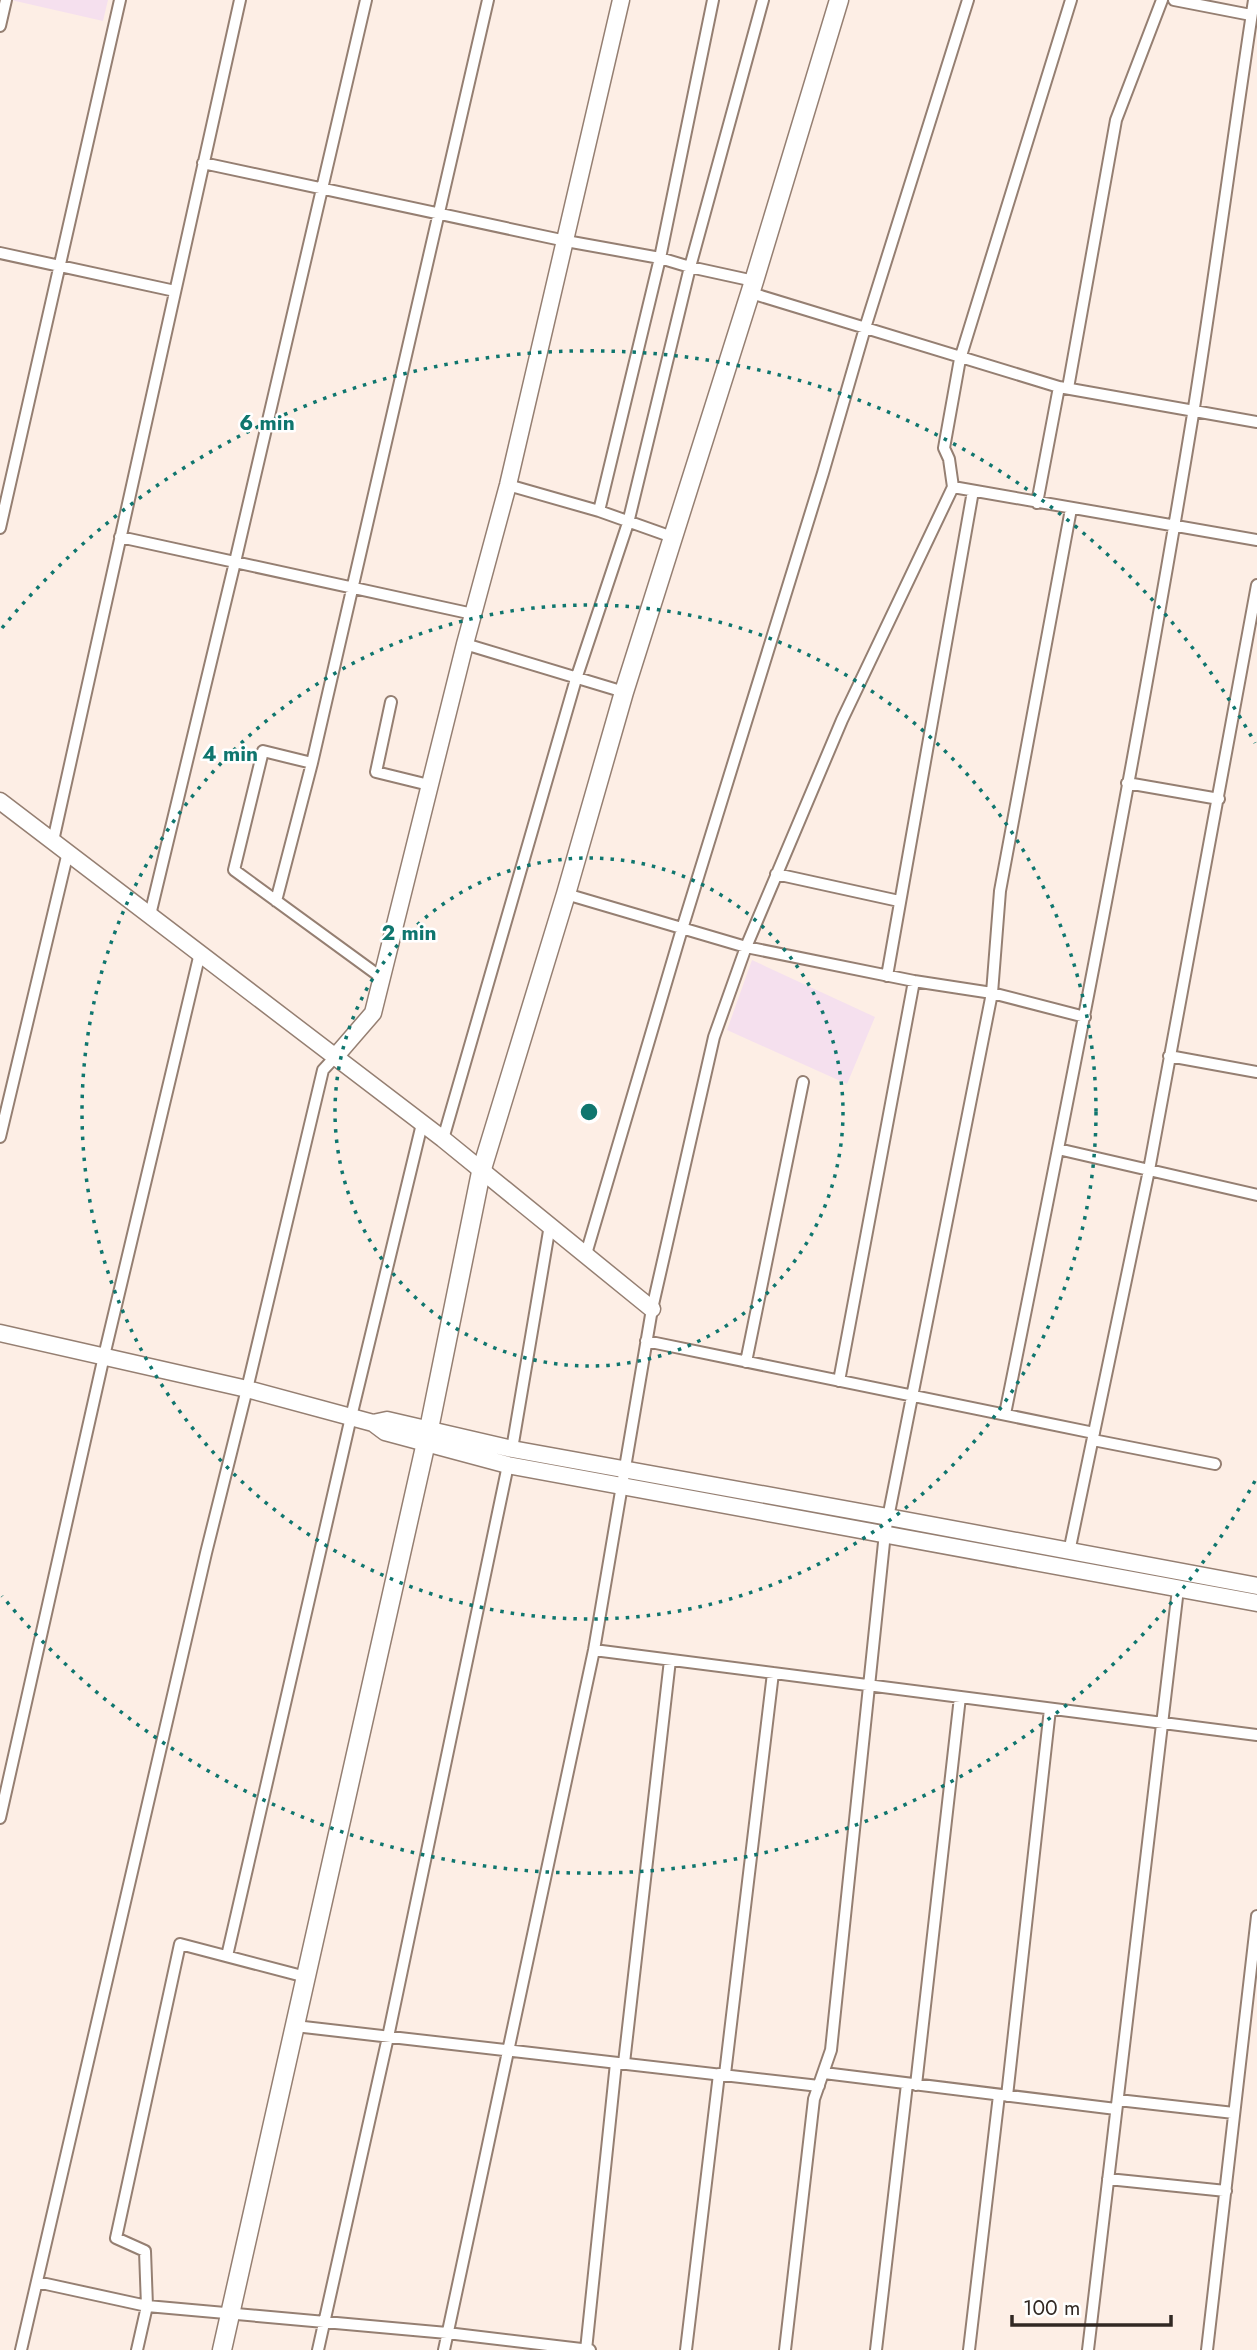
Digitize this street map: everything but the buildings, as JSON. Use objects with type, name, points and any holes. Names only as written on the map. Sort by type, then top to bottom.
[{"type":"main road","points":[[222,2350],[428,1436],[481,1171],[566,894],[624,692],[753,287],[839,0]]},
{"type":"street","points":[[0,26],[6,0]]},
{"type":"street","points":[[0,528],[120,0]]},
{"type":"street","points":[[53,841],[240,0]]},
{"type":"street","points":[[150,915],[366,0]]},
{"type":"street","points":[[276,901],[313,763],[488,0]]},
{"type":"street","points":[[21,2350],[206,1553],[323,1070],[373,1013],[465,644],[508,485],[621,0]]},
{"type":"street","points":[[599,510],[660,258],[713,0]]},
{"type":"street","points":[[443,1139],[576,678],[628,523],[690,267],[763,0]]},
{"type":"street","points":[[586,1254],[682,929],[823,473],[864,328],[968,0]]},
{"type":"street","points":[[444,2350],[594,1650],[652,1308],[714,1037],[746,947],[842,720],[953,487],[949,459],[944,448],[960,359],[1071,0]]},
{"type":"street","points":[[1037,503],[1064,388],[1116,120],[1163,0]]},
{"type":"street","points":[[1174,0],[1251,15]]},
{"type":"street","points":[[1005,1414],[1085,1017],[1174,527],[1254,0]]},
{"type":"street","points":[[203,163],[566,241],[660,258],[753,287],[864,328],[960,359],[1064,388],[1257,422]]},
{"type":"street","points":[[0,253],[175,291]]},
{"type":"street","points":[[508,485],[599,510],[628,523],[675,538]]},
{"type":"street","points":[[953,487],[1257,540]]},
{"type":"street","points":[[887,976],[973,491]]},
{"type":"street","points":[[785,2350],[814,2099],[831,2050],[887,1525],[992,993],[1000,891],[1071,509]]},
{"type":"street","points":[[120,537],[473,614]]},
{"type":"street","points":[[1069,1552],[1149,1170],[1252,638],[1257,585]]},
{"type":"street","points":[[465,644],[624,692]]},
{"type":"street","points":[[391,702],[376,772],[429,785]]},
{"type":"street","points":[[313,763],[263,751],[234,870],[382,978]]},
{"type":"street","points":[[1127,783],[1219,799]]},
{"type":"street","points":[[0,801],[443,1139],[652,1308]]},
{"type":"street","points":[[0,1137],[68,852]]},
{"type":"street","points":[[776,874],[899,901]]},
{"type":"street","points":[[566,894],[746,947],[887,976],[992,993],[1085,1017]]},
{"type":"street","points":[[0,1818],[104,1356],[200,953]]},
{"type":"street","points":[[839,1381],[914,981]]},
{"type":"street","points":[[1169,1056],[1257,1072]]},
{"type":"street","points":[[746,1362],[803,1082]]},
{"type":"street","points":[[227,1956],[351,1417],[422,1124]]},
{"type":"street","points":[[1058,1149],[1257,1195]]},
{"type":"street","points":[[318,2350],[388,2037],[510,1457],[550,1225]]},
{"type":"street","points":[[0,1333],[247,1390],[373,1423],[385,1432],[428,1436],[510,1457],[887,1525],[1069,1552],[1257,1587]]},
{"type":"street","points":[[646,1341],[1005,1414],[1215,1464]]},
{"type":"street","points":[[887,1525],[1257,1603]]},
{"type":"street","points":[[1088,2350],[1178,1588]]},
{"type":"street","points":[[594,1650],[1257,1735]]},
{"type":"street","points":[[37,2281],[147,2306],[447,2333],[588,2350],[670,1660]]},
{"type":"street","points":[[686,2350],[773,1674]]},
{"type":"street","points":[[876,2350],[960,1697]]},
{"type":"street","points":[[969,2350],[1050,1709]]},
{"type":"street","points":[[1207,2350],[1257,1916]]},
{"type":"street","points":[[137,2350],[147,2306],[145,2251],[116,2238],[180,1944],[306,1977]]},
{"type":"street","points":[[295,2026],[819,2086]]},
{"type":"street","points":[[824,2073],[1003,2096],[1234,2113]]},
{"type":"street","points":[[1108,2179],[1226,2191]]},
{"type":"shaded area","points":[[11,0],[108,0],[103,21]]},
{"type":"shaded area","points":[[752,960],[875,1017],[847,1084],[727,1030]]}]
